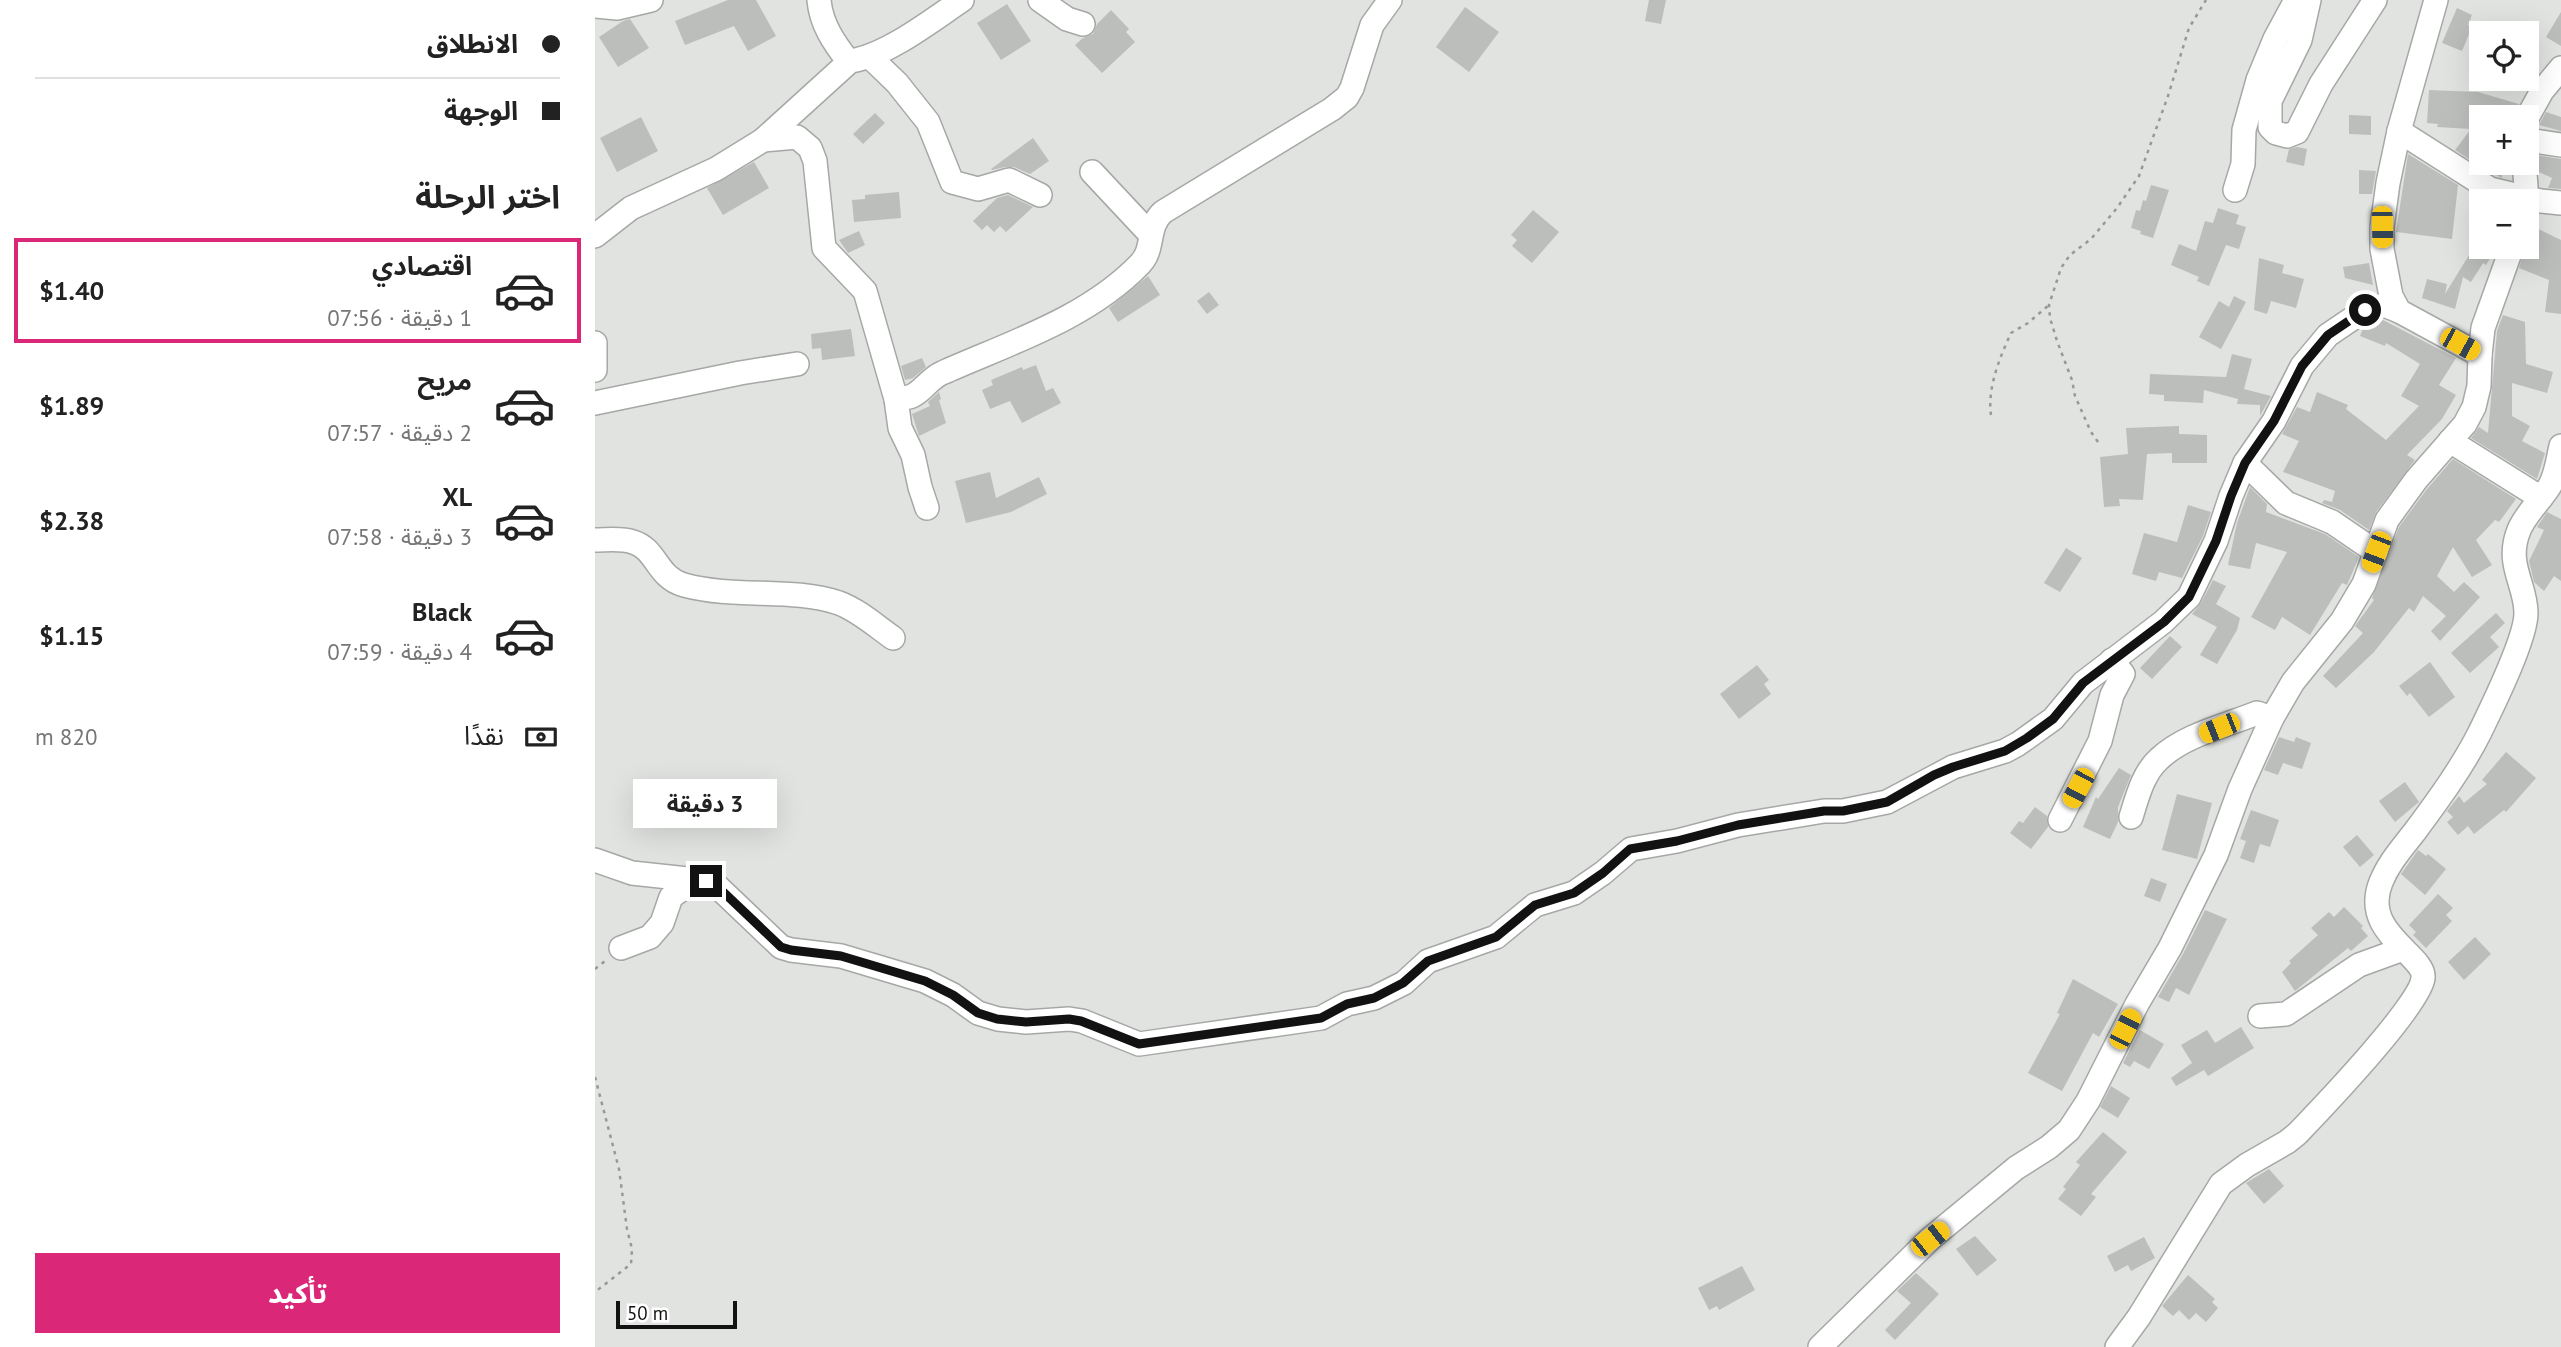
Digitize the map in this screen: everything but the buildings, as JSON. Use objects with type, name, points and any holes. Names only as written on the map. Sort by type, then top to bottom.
[{"type":"street","points":[[595,6],[617,8],[646,0]]},
{"type":"street","points":[[819,0],[823,21],[832,38],[897,83],[928,122],[952,182],[978,189],[1009,180],[1040,195]]},
{"type":"street","points":[[595,236],[631,208],[716,169],[763,140],[833,74],[962,0]]},
{"type":"street","points":[[1039,0],[1067,19],[1083,24]]},
{"type":"street","points":[[896,399],[912,396],[939,374],[1036,333],[1092,301],[1141,263],[1149,251],[1154,222],[1163,212],[1341,103],[1352,88],[1372,24],[1390,0]]},
{"type":"street","points":[[2235,190],[2243,164],[2244,130],[2259,80],[2275,39],[2296,0]]},
{"type":"street","points":[[2309,0],[2300,40],[2270,101],[2270,127],[2276,133],[2287,136],[2297,132],[2321,84],[2375,0]]},
{"type":"street","points":[[2399,311],[2391,296],[2385,270],[2382,227],[2399,131],[2436,0]]},
{"type":"street","points":[[2534,105],[2561,68]]},
{"type":"street","points":[[2399,131],[2490,189]]},
{"type":"street","points":[[763,140],[797,137],[810,148],[815,161],[824,248],[865,291],[896,399],[900,428],[913,455],[927,508]]},
{"type":"street","points":[[2539,142],[2561,145]]},
{"type":"street","points":[[1092,172],[1150,234]]},
{"type":"street","points":[[2539,201],[2561,203]]},
{"type":"street","points":[[1820,1347],[1930,1239],[2016,1168],[2049,1147],[2069,1130],[2088,1101],[2137,1004],[2170,948],[2216,855],[2240,789],[2272,718],[2293,682],[2342,621],[2364,584],[2387,520],[2416,480],[2465,424],[2474,407],[2479,386],[2483,328],[2508,259]]},
{"type":"street","points":[[595,860],[632,873],[706,881],[718,887],[781,947],[841,956],[925,981],[953,995],[978,1013],[997,1019],[1026,1022],[1069,1019],[1081,1021],[1139,1044],[1321,1018],[1347,1004],[1374,998],[1403,983],[1428,961],[1496,937],[1535,905],[1574,893],[1603,873],[1630,849],[1677,841],[1738,825],[1824,811],[1843,811],[1887,802],[1953,767],[2005,751],[2053,719],[2083,683],[2164,622],[2189,597],[2216,541],[2245,463],[2274,421],[2302,366],[2328,335],[2365,310],[2384,304],[2480,355]]},
{"type":"street","points":[[595,343],[595,370]]},
{"type":"street","points":[[595,402],[797,364]]},
{"type":"street","points":[[2450,441],[2541,498]]},
{"type":"street","points":[[2117,1347],[2139,1317],[2221,1184],[2297,1133],[2396,1024],[2421,985],[2423,972],[2391,936],[2381,919],[2378,890],[2396,855],[2439,798],[2479,733],[2503,682],[2524,627],[2526,611],[2514,569],[2519,530],[2551,485],[2561,446]]},
{"type":"street","points":[[2245,463],[2285,503],[2332,522],[2376,552]]},
{"type":"street","points":[[595,540],[632,541],[647,549],[669,579],[685,585],[730,593],[813,597],[841,604],[893,638]]},
{"type":"street","points":[[2060,820],[2100,741],[2112,695],[2123,674],[2112,660]]},
{"type":"street","points":[[2131,817],[2139,791],[2157,760],[2178,745],[2257,713],[2272,718]]},
{"type":"street","points":[[621,947],[650,937],[662,923],[671,897],[696,879]]},
{"type":"street","points":[[2260,1016],[2286,1014],[2359,965],[2403,949]]},
{"type":"path","points":[[2098,442],[2075,396],[2072,380],[2056,341],[2049,305],[2061,268],[2070,256],[2091,239],[2139,176],[2189,28],[2206,0]]},
{"type":"path","points":[[1991,415],[1990,404],[1996,376],[2011,333],[2049,305]]},
{"type":"path","points":[[595,1077],[619,1169],[632,1250],[631,1264],[595,1292]]},
{"type":"route","points":[[706,881],[718,887],[781,947],[841,956],[925,981],[953,995],[978,1013],[997,1019],[1026,1022],[1069,1019],[1081,1021],[1139,1044],[1321,1018],[1347,1004],[1374,998],[1403,983],[1428,961],[1496,937],[1535,905],[1574,893],[1603,873],[1630,849],[1677,841],[1738,825],[1824,811],[1843,811],[1887,802],[1934,775],[2005,751],[2027,738],[2053,719],[2083,683],[2164,622],[2189,597],[2216,541],[2245,463],[2274,421],[2302,366],[2328,335],[2365,310]]}]
